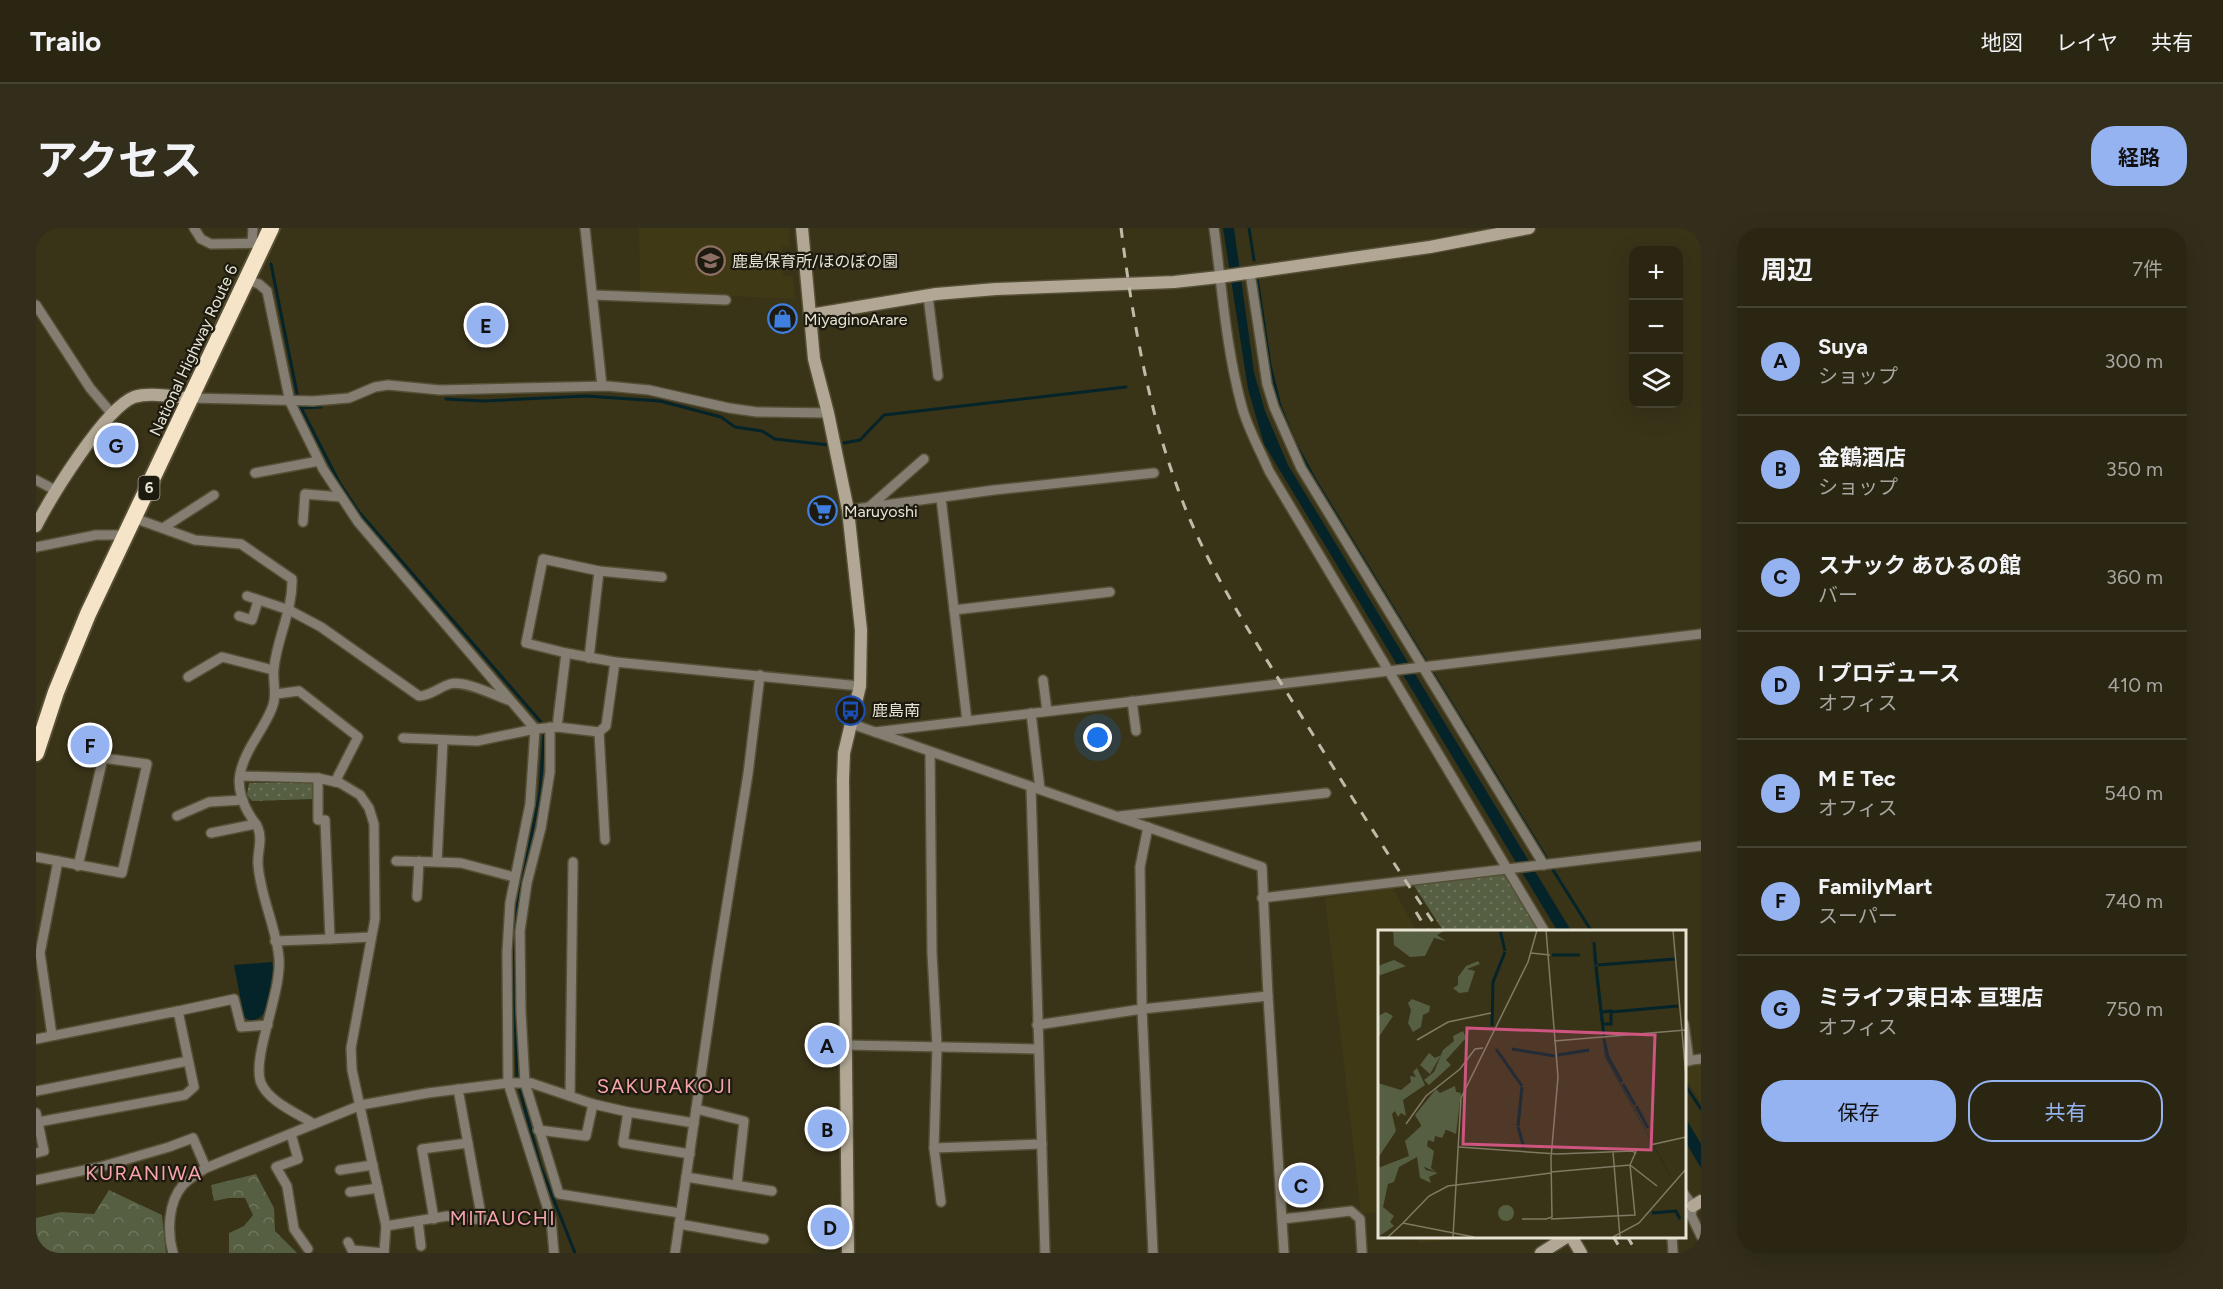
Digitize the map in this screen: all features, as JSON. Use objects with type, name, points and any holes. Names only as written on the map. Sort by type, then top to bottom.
[{"type":"highway","name":"National Highway Route 6","points":[[36,753],[69,657],[189,398],[248,280],[262,238]]},
{"type":"street","points":[[194,228],[201,240],[211,244],[262,238]]},
{"type":"street","points":[[253,228],[262,238]]},
{"type":"street","points":[[585,228],[602,386]]},
{"type":"street","points":[[802,228],[814,359],[828,412],[848,510],[861,630],[860,686],[844,753],[843,780],[848,1253]]},
{"type":"street","points":[[1214,228],[1234,374],[1242,409],[1269,471],[1511,868],[1544,930]]},
{"type":"street","points":[[810,315],[928,296],[996,289],[1174,282],[1221,277],[1431,247],[1529,228]]},
{"type":"street","points":[[1249,273],[1267,384],[1290,447],[1420,667],[1541,865]]},
{"type":"street","points":[[248,280],[259,284],[267,291],[290,402],[319,461],[341,497],[358,522],[535,729],[530,804],[510,903],[507,952],[508,1083],[551,1219],[554,1253]]},
{"type":"street","points":[[592,295],[726,300]]},
{"type":"street","points":[[928,296],[938,376]]},
{"type":"street","points":[[36,305],[90,388],[112,414]]},
{"type":"street","points":[[36,526],[89,443],[112,414],[131,398],[146,394],[290,402],[349,398],[375,387],[388,385],[440,390],[602,386],[649,390],[757,412],[828,412]]},
{"type":"street","points":[[868,508],[924,459]]},
{"type":"street","points":[[255,473],[319,461]]},
{"type":"street","points":[[848,510],[994,490],[1154,473]]},
{"type":"street","points":[[36,480],[57,491]]},
{"type":"street","points":[[303,522],[305,494],[341,497]]},
{"type":"street","points":[[163,528],[214,495]]},
{"type":"street","points":[[941,498],[967,721]]},
{"type":"street","points":[[134,518],[195,540],[241,543],[292,579],[289,610],[273,670],[276,694],[272,709],[247,751],[240,776],[243,800],[256,824],[260,840],[258,853],[260,876],[275,941],[279,974],[260,1054],[260,1081],[266,1092],[314,1124]]},
{"type":"street","points":[[36,547],[96,535],[125,536]]},
{"type":"street","points":[[662,577],[599,571],[543,559],[526,643],[615,662],[860,686]]},
{"type":"street","points":[[589,658],[599,571]]},
{"type":"street","points":[[954,610],[1110,592]]},
{"type":"street","points":[[247,596],[289,610],[321,627],[420,696],[427,696],[448,685],[458,683],[511,700]]},
{"type":"street","points":[[239,616],[252,620],[258,601]]},
{"type":"street","points":[[875,732],[1701,634]]},
{"type":"street","points":[[566,653],[553,727],[550,772],[541,828],[527,883],[520,931],[520,1012],[525,1083],[559,1194],[680,1218],[764,1239]]},
{"type":"street","points":[[188,677],[222,657],[273,670]]},
{"type":"street","points":[[403,738],[477,741],[553,727],[599,732],[606,726],[615,662]]},
{"type":"street","points":[[677,1252],[696,1108],[748,774],[760,675]]},
{"type":"street","points":[[1043,680],[1047,711]]},
{"type":"street","points":[[276,694],[299,691],[358,737],[335,782]]},
{"type":"street","points":[[1132,701],[1136,731]]},
{"type":"street","points":[[1031,713],[1035,788],[1037,1049],[1045,1253]]},
{"type":"street","points":[[852,724],[1262,867],[1284,1253]]},
{"type":"street","points":[[599,732],[605,840]]},
{"type":"street","points":[[436,862],[443,740]]},
{"type":"street","points":[[930,753],[932,953],[937,1047],[934,1148],[941,1203]]},
{"type":"street","points":[[36,857],[78,866],[122,873],[147,764],[103,758],[78,866]]},
{"type":"street","points":[[240,776],[318,778],[335,782],[360,795],[369,808],[374,824],[375,911],[351,1048],[352,1070],[386,1226],[384,1253],[352,1250],[348,1242]]},
{"type":"street","points":[[318,778],[318,820],[325,820],[330,939]]},
{"type":"street","points":[[1117,816],[1326,793]]},
{"type":"street","points":[[177,816],[209,802],[243,800]]},
{"type":"street","points":[[211,833],[256,824]]},
{"type":"street","points":[[1148,827],[1140,867],[1142,1009],[1153,1253]]},
{"type":"street","points":[[1262,898],[1701,846]]},
{"type":"street","points":[[52,1035],[40,953],[58,861]]},
{"type":"street","points":[[396,861],[461,863],[514,877]]},
{"type":"street","points":[[417,897],[419,861]]},
{"type":"street","points":[[570,1096],[573,861]]},
{"type":"street","points":[[275,941],[371,937]]},
{"type":"street","points":[[1037,1025],[1142,1009],[1268,996]]},
{"type":"street","points":[[36,1039],[234,999],[241,1027],[268,1025]]},
{"type":"street","points":[[36,1153],[44,1151],[37,1118],[185,1095],[194,1087],[178,1011]]},
{"type":"street","points":[[845,1045],[1037,1049]]},
{"type":"street","points":[[1687,1061],[1701,1059]]},
{"type":"street","points":[[36,1091],[188,1061]]},
{"type":"street","points":[[173,1253],[170,1228],[172,1206],[177,1194],[189,1180],[206,1168],[361,1105],[458,1089],[525,1083],[593,1104],[694,1123]]},
{"type":"street","points":[[386,1226],[447,1216],[482,1220],[458,1089]]},
{"type":"street","points":[[538,1130],[586,1136],[593,1104]]},
{"type":"street","points":[[696,1108],[744,1121],[737,1184]]},
{"type":"street","points":[[628,1112],[623,1143],[690,1154]]},
{"type":"street","points":[[291,1134],[298,1159],[276,1167],[287,1186],[294,1229],[308,1249]]},
{"type":"street","points":[[36,1180],[100,1167],[193,1138],[206,1168]]},
{"type":"street","points":[[434,1219],[422,1149],[468,1143]]},
{"type":"street","points":[[934,1148],[1042,1144]]},
{"type":"street","points":[[340,1170],[374,1165]]},
{"type":"street","points":[[686,1177],[772,1191]]},
{"type":"street","points":[[350,1192],[378,1188]]},
{"type":"street","points":[[1693,1205],[1691,1215],[1701,1236]]},
{"type":"street","points":[[1282,1220],[1351,1211],[1360,1219],[1362,1253]]},
{"type":"street","points":[[418,1221],[421,1246]]},
{"type":"street","points":[[1541,1253],[1566,1238]]},
{"type":"street","points":[[1570,1238],[1581,1253]]},
{"type":"street","points":[[1672,1238],[1673,1253]]},
{"type":"shaded area","name":"鹿島保育所/ほのぼの園","points":[[639,228],[789,228],[790,246],[782,246],[783,276],[793,276],[795,299],[640,292]]},
{"type":"shaded area","points":[[1393,888],[1416,930],[1378,930],[1378,1212],[1361,1214],[1325,898]]},
{"type":"shaded area","points":[[1701,1063],[1701,1102],[1686,1079],[1686,1066]]},
{"type":"shaded area","points":[[1418,1238],[1462,1238],[1419,1243]]},
{"type":"green space","points":[[314,782],[313,799],[252,801],[247,795],[249,783]]},
{"type":"green space","points":[[1506,872],[1541,930],[1443,930],[1413,884]]},
{"type":"green space","points":[[256,1174],[274,1208],[275,1231],[297,1253],[229,1253],[229,1233],[244,1226],[253,1215],[245,1198],[214,1201],[211,1185]]},
{"type":"green space","points":[[109,1190],[162,1215],[166,1253],[36,1253],[36,1218],[61,1212],[94,1214]]},
{"type":"water","points":[[1223,228],[1234,228],[1254,372],[1265,411],[1288,465],[1571,930],[1557,930],[1264,444],[1248,389]]},
{"type":"water","points":[[272,962],[272,980],[265,1009],[261,1017],[251,1021],[244,1017],[234,965]]},
{"type":"water","points":[[1686,1119],[1701,1144],[1701,1168],[1686,1143]]},
{"type":"waterway","points":[[1249,228],[1254,260]]},
{"type":"waterway","points":[[271,264],[298,398]]},
{"type":"waterway","points":[[1257,278],[1270,365],[1280,406],[1294,441],[1315,480],[1426,662]]},
{"type":"waterway","points":[[844,443],[860,440],[884,415],[1126,387]]},
{"type":"waterway","points":[[446,399],[483,401],[586,396],[660,401],[721,417],[735,427],[762,431],[775,439],[829,445]]},
{"type":"waterway","points":[[300,406],[339,482],[358,511],[541,722]]},
{"type":"waterway","points":[[301,408],[321,407]]},
{"type":"waterway","points":[[1432,672],[1547,859]]},
{"type":"waterway","points":[[517,1076],[513,953],[516,913],[540,792],[544,735]]},
{"type":"waterway","points":[[1553,870],[1591,930]]},
{"type":"waterway","points":[[1686,1086],[1701,1109]]},
{"type":"waterway","points":[[520,1090],[540,1165],[575,1253]]},
{"type":"railway","points":[[1121,228],[1137,333],[1152,403],[1184,505],[1206,555],[1260,650],[1363,815],[1439,930]]},
{"type":"railway","points":[[1416,912],[1427,930]]},
{"type":"railway","points":[[1614,1238],[1623,1253]]},
{"type":"railway","points":[[1628,1238],[1637,1253]]},
{"type":"place","name":"鹿島保育所/ほのぼの園","points":[[711,261]]},
{"type":"place","name":"MiyaginoArare","points":[[783,319]]},
{"type":"place","name":"M E Tec","points":[[486,325]]},
{"type":"place","name":"ミライフ東日本 亘理店","points":[[116,445]]},
{"type":"place","name":"Maruyoshi","points":[[823,511]]},
{"type":"place","name":"鹿島南","points":[[851,710]]},
{"type":"place","name":"FamilyMart","points":[[90,745]]},
{"type":"place","name":"Suya","points":[[827,1045]]},
{"type":"place","name":"金鶴酒店","points":[[827,1129]]},
{"type":"place","name":"スナック あひるの館","points":[[1301,1185]]},
{"type":"place","name":"I プロデュース","points":[[830,1227]]},
{"type":"district","name":"SAKURAKOJI","points":[[665,1086]]},
{"type":"district","name":"KURANIWA","points":[[144,1173]]},
{"type":"district","name":"MITAUCHI","points":[[503,1218]]}]
